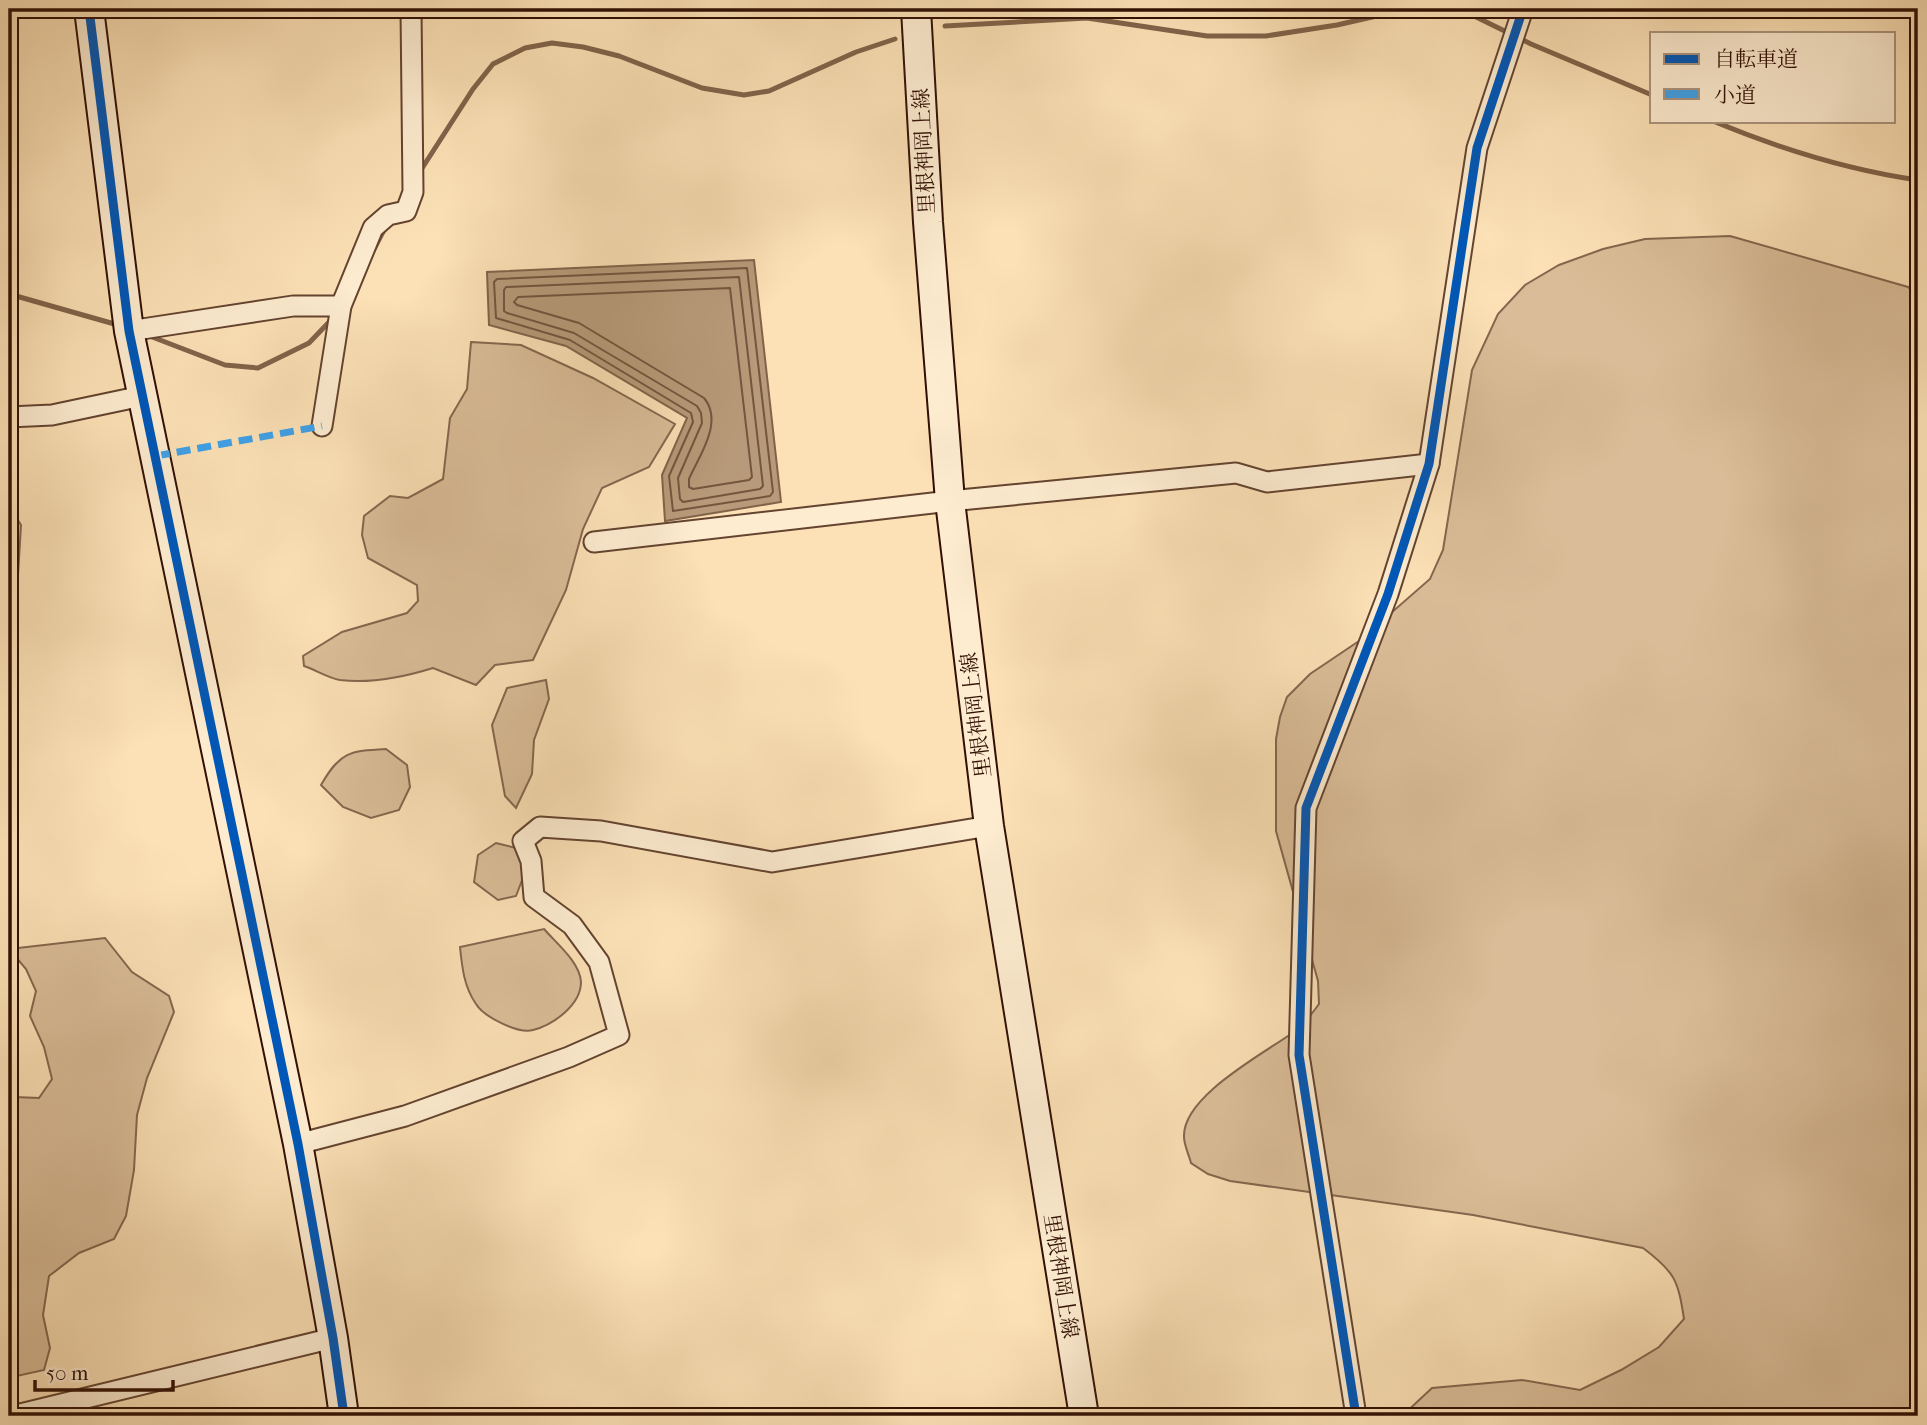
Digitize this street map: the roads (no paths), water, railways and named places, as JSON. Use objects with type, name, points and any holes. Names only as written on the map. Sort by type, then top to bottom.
[{"type":"street","points":[[89,9],[129,331],[298,1144],[333,1338],[344,1416]]},
{"type":"street","points":[[323,426],[341,306],[373,228],[388,215],[406,211],[413,192],[411,9]]},
{"type":"street","name":"里根神岡上線","points":[[916,9],[929,235],[950,501],[989,826],[1084,1416]]},
{"type":"street","points":[[1356,1416],[1299,1055],[1306,808],[1388,594],[1429,464],[1477,148],[1523,9]]},
{"type":"street","points":[[129,331],[293,306],[341,306]]},
{"type":"street","points":[[9,416],[52,415],[142,396]]},
{"type":"street","points":[[594,542],[950,501],[1236,473],[1267,482],[1429,464]]},
{"type":"street","points":[[298,1144],[405,1116],[619,1035],[599,962],[572,925],[534,897],[531,860],[523,841],[540,827],[601,831],[772,862],[989,826]]},
{"type":"street","points":[[12,1416],[333,1338]]},
{"type":"water","points":[[754,260],[781,502],[665,521],[662,475],[687,418],[566,346],[489,325],[487,272]]},
{"type":"waterway","points":[[945,26],[1087,18],[1207,36],[1266,36],[1337,25],[1394,12],[1439,10],[1470,14],[1531,44],[1650,94]]},
{"type":"waterway","points":[[419,173],[473,89],[493,64],[525,48],[552,43],[583,47],[619,56],[702,88],[744,95],[769,91],[856,52],[895,39]]},
{"type":"waterway","points":[[1716,122],[1814,157],[1918,180]]},
{"type":"waterway","points":[[373,251],[386,226]]},
{"type":"waterway","points":[[9,294],[118,325]]},
{"type":"waterway","points":[[147,335],[225,365],[258,368],[309,343],[332,319]]}]
